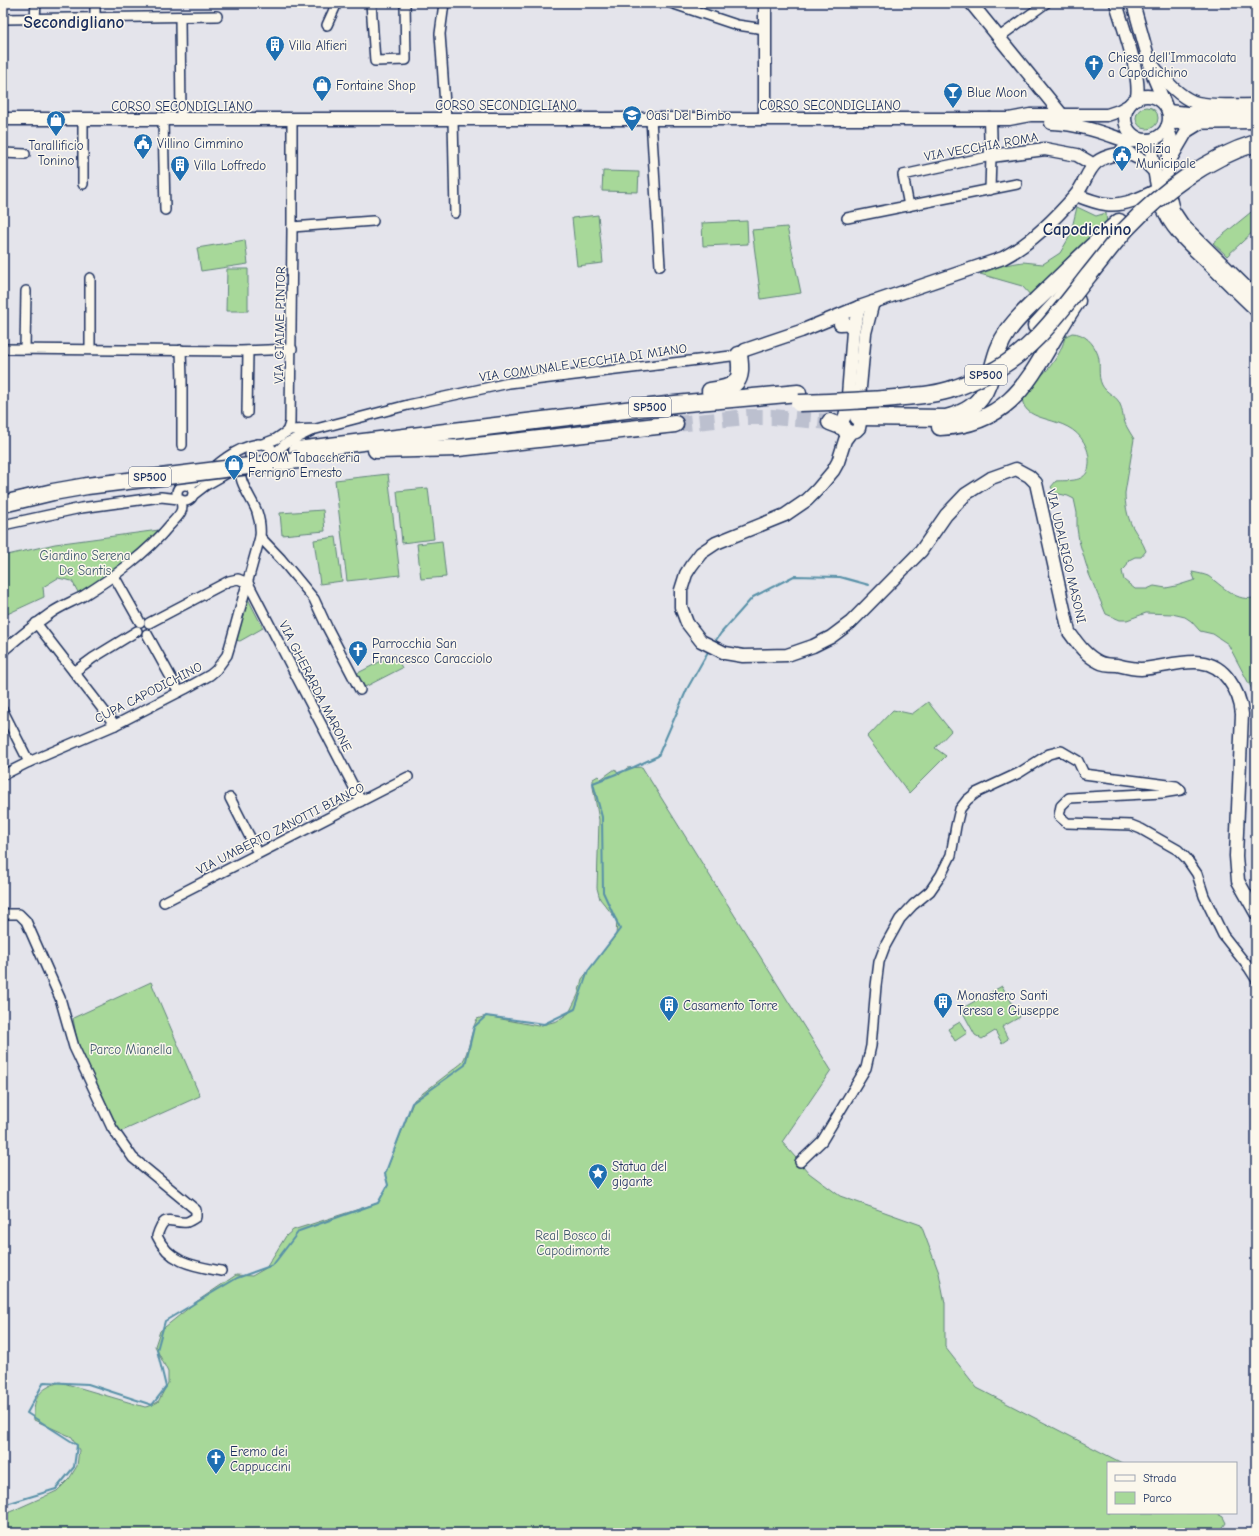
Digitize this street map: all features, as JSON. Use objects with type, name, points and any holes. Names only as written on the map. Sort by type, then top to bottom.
[{"type":"highway","name":"SP500","points":[[799,398],[917,387],[951,379],[983,366],[1011,348],[1036,326],[1059,301],[1119,222],[1145,198],[1175,174],[1203,157],[1256,131]]},
{"type":"highway","name":"SP500","points":[[3,494],[51,482],[86,476],[296,450],[376,445],[675,404],[730,398],[870,400],[918,396],[954,389],[987,375],[1017,356],[1043,332],[1066,306],[1127,229],[1151,205],[1181,182],[1207,165],[1238,149],[1256,143]]},
{"type":"highway","points":[[851,426],[946,418],[954,416],[971,407],[978,401],[988,385],[998,350],[1008,331],[1076,261],[1119,222]]},
{"type":"highway","points":[[851,426],[953,427],[974,422],[997,411],[1017,395],[1032,376],[1060,326],[1090,281],[1105,255]]},
{"type":"highway","points":[[376,445],[457,422],[727,389],[738,379],[740,368],[739,355]]},
{"type":"highway","points":[[376,445],[458,448],[675,424]]},
{"type":"highway","name":"SP500","points":[[3,504],[53,492],[296,450]]},
{"type":"main road","points":[[765,3],[765,119]]},
{"type":"main road","points":[[971,3],[1062,115]]},
{"type":"main road","points":[[1116,3],[1136,74],[1138,90],[1137,97]]},
{"type":"main road","points":[[1133,3],[1154,78],[1167,108],[1168,125],[1171,138],[1166,182],[1170,202],[1178,217],[1193,235],[1256,297]]},
{"type":"main road","points":[[1150,62],[1178,92],[1190,100],[1202,104],[1256,105]]},
{"type":"main road","points":[[1256,112],[1187,113],[1167,108],[1156,97],[1143,96],[1137,97],[1128,106],[1124,117],[1126,128],[1133,136],[1146,140],[1159,137],[1168,125],[1201,122],[1256,122]]},
{"type":"main road","name":"CORSO SECONDIGLIANO","points":[[3,119],[1009,119],[1030,115],[1107,115],[1128,106]]},
{"type":"main road","points":[[990,119],[991,156]]},
{"type":"main road","name":"CORSO SECONDIGLIANO","points":[[1009,119],[1029,123],[1068,124],[1130,142],[1146,140]]},
{"type":"main road","points":[[1168,163],[1187,132],[1201,122]]},
{"type":"main road","points":[[1078,126],[1144,161],[1155,172]]},
{"type":"main road","points":[[1146,140],[1155,172],[1157,190],[1165,214],[1177,231],[1256,310]]},
{"type":"main road","name":"VIA VECCHIA ROMA","points":[[991,156],[1045,149],[1077,155],[1089,162],[1092,166]]},
{"type":"main road","points":[[1092,166],[1108,156],[1129,153]]},
{"type":"main road","name":"VIA COMUNALE VECCHIA DI MIANO","points":[[739,355],[745,350],[801,331],[859,307],[1003,258],[1033,239],[1076,195],[1092,166]]},
{"type":"main road","points":[[1076,195],[1104,204],[1115,204],[1143,197],[1157,190]]},
{"type":"main road","name":"VIA UDALRIGO MASONI","points":[[859,332],[873,302]]},
{"type":"main road","name":"VIA COMUNALE VECCHIA DI MIANO","points":[[739,355],[744,357],[757,354],[840,324],[848,319],[859,307]]},
{"type":"main road","name":"VIA UDALRIGO MASONI","points":[[859,307],[859,332],[851,426],[838,462],[833,471],[807,500],[785,515],[716,543],[701,553],[690,566],[681,590],[681,607],[687,623],[701,641],[725,653],[743,656],[787,655],[813,646],[831,637],[852,622],[920,551],[946,515],[966,494],[991,478],[1016,469],[1029,476],[1036,483],[1069,632],[1082,649],[1100,663],[1140,669],[1204,662],[1213,665],[1227,676],[1238,694],[1241,702],[1242,714],[1236,856],[1238,881],[1256,913]]},
{"type":"main road","points":[[840,324],[847,323],[859,332]]},
{"type":"street","points":[[35,18],[36,3]]},
{"type":"street","points":[[95,16],[96,3]]},
{"type":"street","points":[[327,25],[337,3]]},
{"type":"street","points":[[371,3],[375,61],[406,60],[405,3]]},
{"type":"street","points":[[444,3],[440,34],[449,119],[455,213]]},
{"type":"street","points":[[671,3],[737,25],[765,29]]},
{"type":"street","points":[[998,38],[1044,4]]},
{"type":"street","points":[[3,19],[95,16],[180,18],[217,16]]},
{"type":"street","points":[[180,18],[181,120]]},
{"type":"street","points":[[651,119],[660,266]]},
{"type":"street","points":[[83,120],[83,184]]},
{"type":"street","points":[[163,120],[166,210]]},
{"type":"street","name":"VIA GIAIME PINTOR","points":[[292,120],[292,349],[290,428],[295,436],[296,450]]},
{"type":"street","points":[[3,153],[25,154]]},
{"type":"street","points":[[990,190],[991,156]]},
{"type":"street","name":"VIA VECCHIA ROMA","points":[[909,206],[903,174],[991,156]]},
{"type":"street","points":[[847,218],[1017,184]]},
{"type":"street","points":[[292,226],[373,221]]},
{"type":"street","points":[[90,278],[90,349]]},
{"type":"street","points":[[25,349],[26,291]]},
{"type":"street","points":[[3,349],[248,351],[292,349]]},
{"type":"street","points":[[181,350],[182,445]]},
{"type":"street","points":[[247,413],[248,351]]},
{"type":"street","name":"VIA COMUNALE VECCHIA DI MIANO","points":[[187,484],[201,479],[234,452],[276,439],[290,428],[316,429],[408,405],[509,383],[739,355]]},
{"type":"street","name":"VIA COMUNALE VECCHIA DI MIANO","points":[[193,495],[206,485],[227,473],[242,467],[256,467],[263,469],[270,466],[274,458],[274,454],[286,443],[296,450],[316,429]]},
{"type":"street","points":[[256,467],[251,461],[250,453],[254,446],[260,444],[270,447],[274,454]]},
{"type":"street","name":"CUPA CAPODICHINO","points":[[3,775],[115,724],[179,692],[210,675],[222,662],[230,645],[260,537],[261,526],[256,510],[239,474],[242,467]]},
{"type":"street","points":[[3,525],[81,508],[161,497],[187,501],[193,495],[191,487],[187,484],[181,485],[177,489],[161,497]]},
{"type":"street","points":[[3,652],[36,623],[62,606],[80,598],[134,561],[166,531],[182,510],[182,504],[176,495],[177,489]]},
{"type":"street","points":[[260,537],[281,559],[314,599],[326,627],[360,690]]},
{"type":"street","points":[[114,576],[138,626],[140,634],[146,634]]},
{"type":"street","points":[[74,672],[146,621],[149,623],[229,581],[238,579],[248,583]]},
{"type":"street","name":"VIA GHERARDA MARONE","points":[[248,583],[361,801]]},
{"type":"street","points":[[36,623],[115,724]]},
{"type":"street","points":[[146,634],[150,629],[149,623]]},
{"type":"street","points":[[146,634],[179,692]]},
{"type":"street","points":[[3,711],[29,762]]},
{"type":"street","points":[[800,1162],[822,1141],[866,1068],[871,1046],[878,968],[885,946],[900,919],[913,905],[930,891],[941,876],[951,855],[960,809],[967,800],[976,793],[1019,773],[1049,754],[1061,751],[1078,761],[1084,774],[1176,786],[1181,790],[1162,793],[1069,798],[1061,806],[1059,816],[1067,823],[1131,825],[1178,850],[1186,858],[1197,874],[1204,896],[1222,935],[1256,979]]},
{"type":"street","name":"VIA UMBERTO ZANOTTI BIANCO","points":[[164,902],[408,777]]},
{"type":"street","points":[[230,798],[258,853]]},
{"type":"street","points":[[3,914],[19,914],[26,921],[60,998],[74,1047],[109,1122],[126,1149],[133,1158],[196,1210],[196,1217],[188,1222],[170,1219],[166,1221],[160,1228],[157,1236],[161,1245],[174,1258],[202,1267],[221,1271]]},
{"type":"green space","points":[[1147,107],[1151,108],[1157,114],[1157,122],[1151,128],[1147,129],[1143,128],[1137,122],[1136,118],[1137,114],[1143,108]]},
{"type":"green space","points":[[603,171],[639,172],[638,192],[602,191]]},
{"type":"green space","points":[[1077,207],[1096,216],[1106,213],[1107,225],[1033,298],[1022,286],[980,274],[1004,265],[1023,262],[1043,264],[1060,253],[1070,236]]},
{"type":"green space","points":[[1256,208],[1256,229],[1227,256],[1213,243]]},
{"type":"green space","points":[[598,215],[603,263],[577,266],[572,218]]},
{"type":"green space","points":[[747,221],[748,244],[703,246],[702,223]]},
{"type":"green space","points":[[787,227],[801,293],[761,299],[752,230]]},
{"type":"green space","points":[[245,240],[248,264],[201,271],[197,248]]},
{"type":"green space","points":[[227,269],[248,269],[248,311],[226,311]]},
{"type":"green space","points":[[1072,333],[1081,335],[1094,346],[1099,359],[1102,385],[1119,402],[1125,423],[1134,439],[1125,501],[1130,522],[1146,551],[1141,557],[1135,557],[1129,560],[1126,567],[1122,571],[1124,580],[1135,589],[1147,589],[1154,586],[1166,588],[1195,580],[1192,572],[1208,576],[1236,596],[1242,598],[1256,597],[1256,697],[1228,644],[1213,634],[1200,631],[1185,617],[1172,614],[1146,613],[1127,620],[1120,620],[1106,614],[1089,574],[1079,541],[1077,513],[1074,499],[1055,493],[1051,487],[1056,481],[1079,479],[1086,474],[1089,465],[1087,449],[1081,438],[1072,430],[1063,425],[1034,415],[1027,410],[1023,403],[1025,394],[1049,368],[1059,353],[1065,337]]},
{"type":"green space","points":[[388,474],[400,575],[347,581],[335,480]]},
{"type":"green space","points":[[428,488],[434,539],[402,543],[397,491]]},
{"type":"green space","points":[[323,510],[325,531],[282,535],[280,513]]},
{"type":"green space","name":"Giardino Serena De Santis","points":[[159,530],[140,551],[112,574],[79,594],[72,581],[58,578],[43,587],[44,597],[3,616],[3,556],[55,544]]},
{"type":"green space","points":[[336,537],[342,581],[320,584],[314,540]]},
{"type":"green space","points":[[442,541],[446,577],[421,579],[417,544]]},
{"type":"green space","points":[[247,597],[263,628],[240,641],[235,640]]},
{"type":"green space","points":[[395,654],[402,668],[363,688],[356,674]]},
{"type":"green space","points":[[928,702],[951,731],[935,748],[946,756],[909,793],[867,737],[893,710],[912,714]]},
{"type":"green space","name":"Real Bosco di Capodimonte","points":[[642,767],[831,1070],[782,1142],[809,1173],[840,1196],[921,1225],[939,1273],[945,1303],[945,1347],[977,1388],[1120,1462],[1107,1462],[1107,1514],[1218,1514],[1223,1517],[1226,1523],[1219,1533],[3,1533],[3,1515],[57,1491],[69,1479],[77,1466],[79,1450],[72,1437],[34,1420],[36,1400],[42,1391],[60,1382],[145,1407],[158,1402],[168,1383],[168,1372],[155,1346],[160,1331],[196,1302],[236,1275],[252,1276],[266,1268],[286,1236],[293,1230],[378,1203],[388,1185],[385,1174],[414,1100],[462,1063],[477,1019],[486,1016],[538,1026],[557,1021],[569,1013],[578,995],[582,979],[616,935],[617,920],[600,899],[597,888],[599,820],[593,779],[598,776],[601,779],[615,769],[619,775],[627,768]]},
{"type":"green space","name":"Parco Mianella","points":[[151,982],[200,1096],[120,1132],[77,1042],[73,1018]]},
{"type":"green space","points":[[1002,986],[1020,1017],[1002,1027],[1008,1039],[1002,1043],[995,1031],[982,1039],[975,1035],[961,1009]]},
{"type":"green space","points":[[960,1022],[967,1033],[955,1041],[948,1029]]},
{"type":"waterway","points":[[714,643],[753,597],[794,576],[840,577],[869,585]]},
{"type":"waterway","points":[[3,1505],[56,1489],[74,1467],[77,1445],[27,1413],[44,1382],[88,1384],[152,1405],[166,1387],[157,1350],[165,1321],[237,1278],[273,1265],[299,1231],[378,1203],[388,1185],[385,1174],[412,1103],[465,1065],[474,1027],[486,1016],[544,1024],[575,1009],[588,971],[620,929],[603,892],[602,817],[593,783],[658,756],[687,689],[709,650]]},
{"type":"tunnel","points":[[675,424],[747,417],[773,417],[830,422]]},
{"type":"place","name":"Villa Alfieri","points":[[275,62]]},
{"type":"place","name":"Chiesa dell'Immacolata a Capodichino","points":[[1094,81]]},
{"type":"place","name":"Fontaine Shop","points":[[322,102]]},
{"type":"place","name":"Blue Moon","points":[[953,109]]},
{"type":"place","name":"Oasi Del Bimbo","points":[[632,132]]},
{"type":"place","name":"Tarallificio Tonino","points":[[56,137]]},
{"type":"place","name":"Villino Cimmino","points":[[143,160]]},
{"type":"place","name":"Polizia Municipale","points":[[1122,172]]},
{"type":"place","name":"Villa Loffredo","points":[[180,182]]},
{"type":"place","name":"PLOOM Tabaccheria Ferrigno Ernesto","points":[[234,481]]},
{"type":"place","name":"Parrocchia San Francesco Caracciolo","points":[[358,667]]},
{"type":"place","name":"Monastero Santi Teresa e Giuseppe","points":[[943,1019]]},
{"type":"place","name":"Casamento Torre","points":[[669,1022]]},
{"type":"place","name":"Statua del gigante","points":[[598,1190]]},
{"type":"place","name":"Eremo dei Cappuccini","points":[[216,1475]]},
{"type":"district","name":"Secondigliano","points":[[74,22]]},
{"type":"district","name":"Capodichino","points":[[1087,229]]}]
